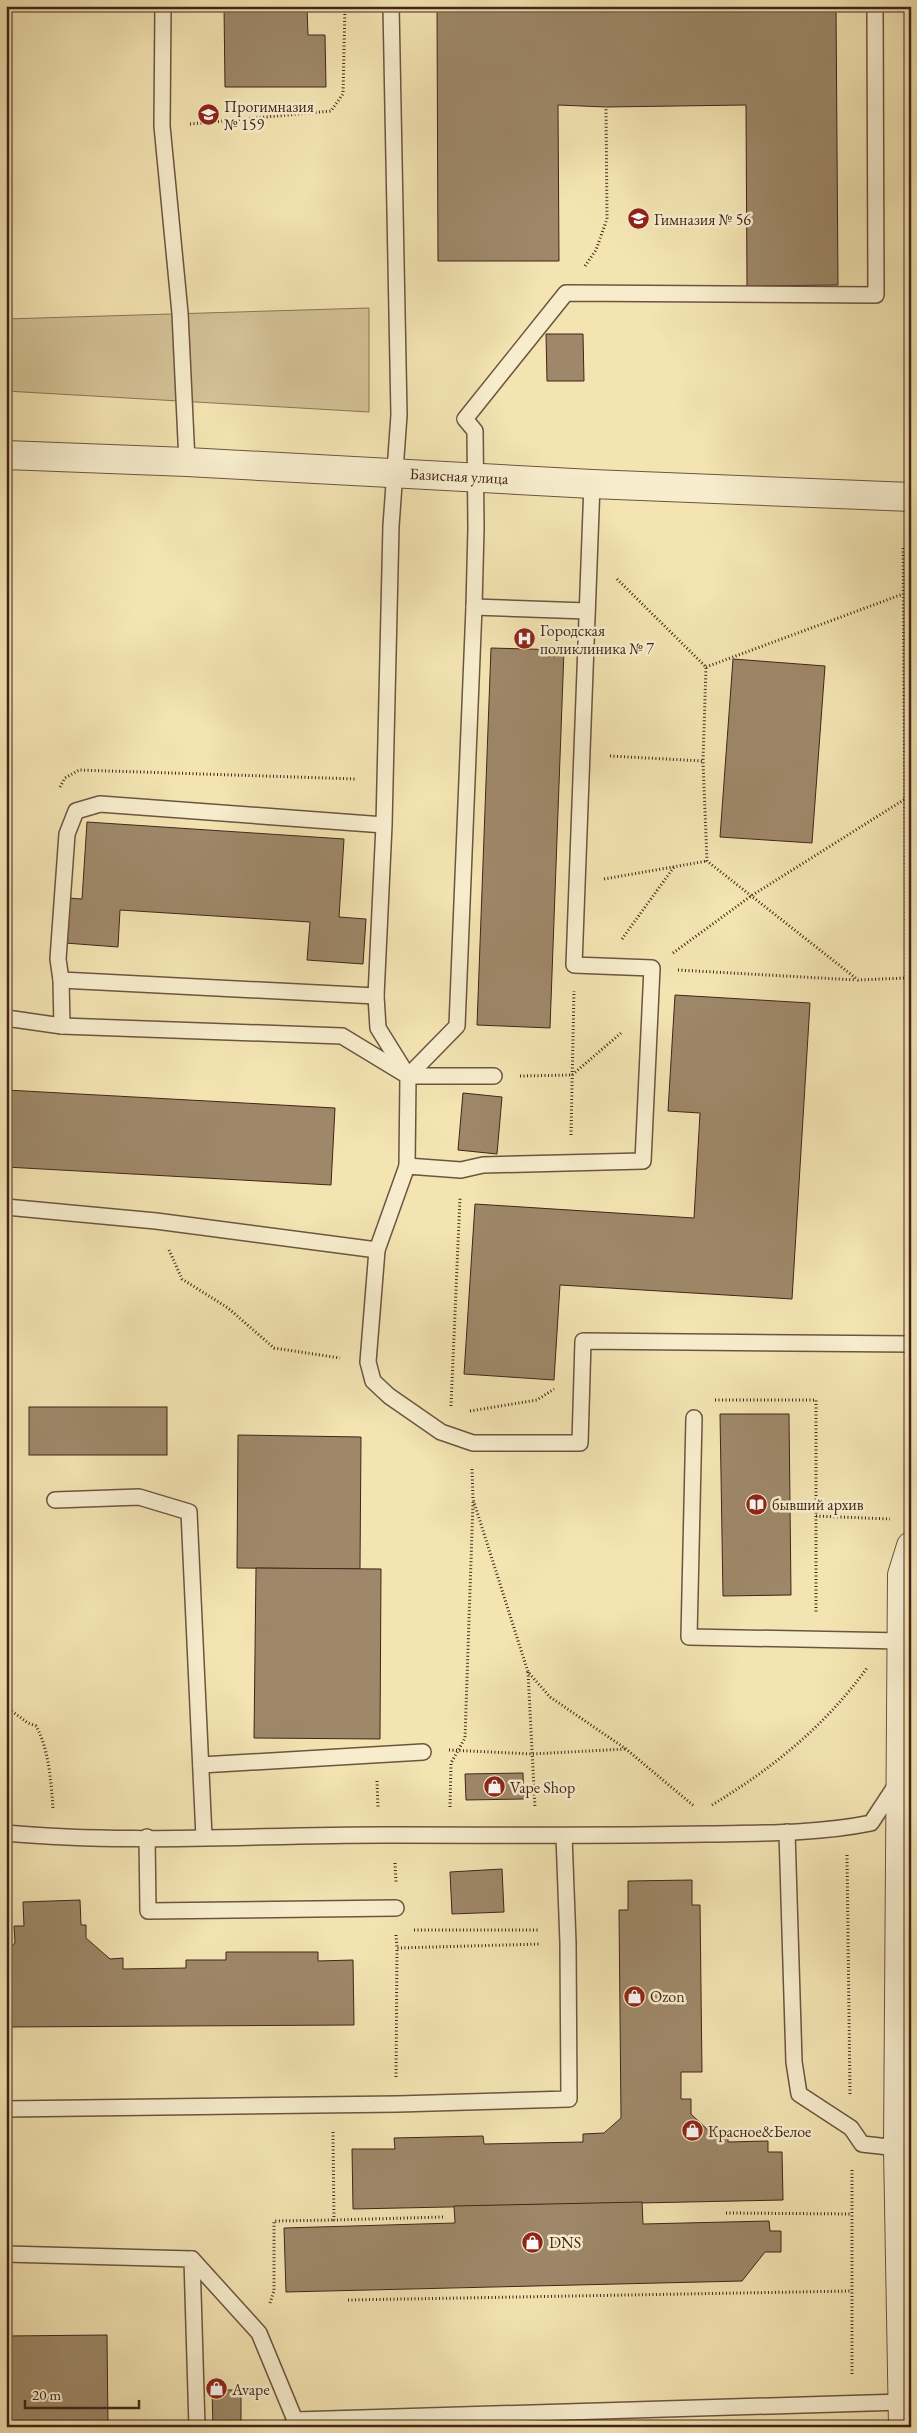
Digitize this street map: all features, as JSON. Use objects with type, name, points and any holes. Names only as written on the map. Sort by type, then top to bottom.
[{"type":"street","name":"Базисная улица","points":[[6,455],[187,462],[592,484],[911,496]]},
{"type":"street","points":[[903,2414],[898,2148],[906,1783],[902,1575],[911,1546]]},
{"type":"lane","points":[[162,6],[162,126],[180,313],[187,462]]},
{"type":"lane","points":[[391,6],[399,415],[394,473],[384,825],[376,996],[378,1028],[408,1076],[407,1166],[377,1250],[368,1362],[372,1381],[388,1396],[441,1432],[473,1443],[580,1443],[583,1341],[911,1344]]},
{"type":"lane","points":[[408,1076],[457,1026],[474,608],[476,477],[475,431],[465,419],[566,294],[876,296],[875,6]]},
{"type":"lane","points":[[407,1166],[461,1170],[483,1165],[643,1161],[652,968],[574,965],[592,484]]},
{"type":"lane","points":[[474,608],[587,611]]},
{"type":"lane","points":[[62,1026],[61,980],[58,959],[67,834],[76,811],[100,804],[384,825]]},
{"type":"lane","points":[[61,980],[376,996]]},
{"type":"lane","points":[[6,1018],[62,1026],[342,1036],[408,1076],[494,1076]]},
{"type":"lane","points":[[6,1207],[156,1221],[377,1250]]},
{"type":"lane","points":[[694,1418],[689,1637],[902,1640]]},
{"type":"lane","points":[[56,1500],[138,1497],[189,1512],[204,1837]]},
{"type":"lane","points":[[202,1765],[423,1752]]},
{"type":"lane","points":[[6,1833],[64,1838],[395,1835],[564,1836],[787,1832],[847,1828],[871,1823],[906,1783]]},
{"type":"lane","points":[[787,1832],[794,2062],[799,2094],[851,2128],[862,2144],[898,2148]]},
{"type":"lane","points":[[6,2109],[398,2104],[569,2099],[568,1937],[564,1836]]},
{"type":"lane","points":[[147,1837],[148,1911],[396,1908]]},
{"type":"lane","points":[[6,2254],[192,2259],[259,2333],[293,2423],[903,2414]]},
{"type":"lane","points":[[192,2259],[197,2427]]},
{"type":"path","points":[[162,126],[331,111],[343,94],[345,6]]},
{"type":"path","points":[[566,294],[596,250],[607,219],[606,107]]},
{"type":"path","points":[[903,548],[906,978],[911,1064]]},
{"type":"path","points":[[589,554],[706,667],[703,761],[707,861]]},
{"type":"path","points":[[706,667],[903,594]]},
{"type":"path","points":[[582,754],[703,761]]},
{"type":"path","points":[[56,794],[65,778],[79,770],[358,779],[362,772]]},
{"type":"path","points":[[652,968],[751,896],[905,799]]},
{"type":"path","points":[[577,884],[707,861],[858,980]]},
{"type":"path","points":[[603,966],[674,867]]},
{"type":"path","points":[[570,1163],[574,965]]},
{"type":"path","points":[[652,968],[858,980],[906,978]]},
{"type":"path","points":[[494,1076],[572,1074],[650,1008]]},
{"type":"path","points":[[442,1406],[451,1409],[461,1170]]},
{"type":"path","points":[[156,1221],[182,1279],[228,1308],[274,1348],[368,1362]]},
{"type":"path","points":[[468,1411],[537,1400],[560,1386]]},
{"type":"path","points":[[694,1418],[694,1400],[816,1400],[816,1639]]},
{"type":"path","points":[[433,1835],[449,1816],[451,1763],[465,1738],[473,1499],[473,1443]]},
{"type":"path","points":[[473,1499],[528,1672],[536,1816]]},
{"type":"path","points":[[816,1516],[893,1519]]},
{"type":"path","points":[[701,1812],[777,1762],[820,1725],[848,1694],[868,1666]]},
{"type":"path","points":[[528,1672],[550,1697],[626,1749],[724,1833]]},
{"type":"path","points":[[6,1707],[28,1723],[36,1726],[43,1738],[52,1787],[53,1816]]},
{"type":"path","points":[[423,1752],[459,1749],[532,1754],[626,1749]]},
{"type":"path","points":[[376,1754],[379,1816],[395,1835],[398,2104]]},
{"type":"path","points":[[396,1930],[568,1937]]},
{"type":"path","points":[[397,1948],[568,1937]]},
{"type":"path","points":[[333,2105],[334,2220]]},
{"type":"path","points":[[726,2213],[852,2214]]},
{"type":"path","points":[[259,2333],[274,2291],[274,2221],[443,2218]]},
{"type":"path","points":[[348,2300],[852,2291]]},
{"type":"shaded area","points":[[369,308],[369,412],[6,391],[6,319]]},
{"type":"building","points":[[224,6],[307,6],[308,35],[325,35],[326,87],[225,87]]},
{"type":"building","points":[[437,6],[836,6],[838,285],[747,286],[746,105],[606,107],[558,105],[559,261],[438,261]]},
{"type":"building","points":[[546,334],[583,334],[584,381],[547,381]]},
{"type":"building","points":[[491,648],[564,650],[550,1028],[477,1025]]},
{"type":"building","points":[[733,659],[825,666],[812,843],[720,837]]},
{"type":"building","points":[[87,822],[344,839],[339,917],[366,919],[363,964],[307,960],[310,922],[120,910],[118,947],[65,943],[68,898],[82,899]]},
{"type":"building","points":[[675,995],[810,1003],[792,1299],[560,1285],[554,1380],[464,1374],[475,1204],[694,1218],[700,1113],[668,1111]]},
{"type":"building","points":[[6,1090],[335,1108],[331,1185],[6,1167]]},
{"type":"building","points":[[463,1093],[502,1097],[497,1154],[458,1150]]},
{"type":"building","points":[[29,1407],[167,1407],[167,1455],[29,1455]]},
{"type":"building","name":"бывший архив","points":[[720,1414],[789,1414],[791,1595],[723,1596]]},
{"type":"building","points":[[238,1435],[361,1437],[360,1569],[237,1568]]},
{"type":"building","points":[[256,1568],[381,1569],[380,1739],[254,1738]]},
{"type":"building","name":"Vape Shop","points":[[523,1773],[524,1799],[466,1800],[465,1774]]},
{"type":"building","points":[[502,1869],[504,1912],[452,1914],[450,1872]]},
{"type":"building","points":[[692,1880],[692,1905],[700,1905],[702,2072],[681,2072],[681,2099],[691,2099],[691,2114],[711,2133],[728,2133],[728,2142],[768,2141],[768,2152],[782,2152],[783,2200],[353,2209],[352,2149],[395,2149],[394,2138],[483,2136],[484,2144],[583,2142],[583,2134],[604,2133],[621,2118],[619,1910],[628,1910],[628,1881]]},
{"type":"building","points":[[80,1900],[81,1925],[86,1925],[86,1938],[110,1959],[123,1958],[123,1969],[186,1968],[186,1960],[226,1960],[226,1952],[318,1952],[318,1961],[353,1960],[354,2025],[6,2027],[6,1951],[15,1943],[14,1926],[24,1926],[23,1902]]},
{"type":"building","name":"DNS","points":[[642,2202],[643,2224],[769,2221],[770,2231],[781,2231],[781,2252],[765,2252],[742,2281],[286,2292],[284,2228],[455,2223],[454,2206]]},
{"type":"building","points":[[107,2335],[108,2427],[6,2427],[6,2336]]},
{"type":"building","points":[[212,2390],[241,2390],[241,2427],[213,2427]]},
{"type":"place","name":"Прогимназия № 159","points":[[208,115]]},
{"type":"place","name":"Гимназия № 56","points":[[638,219]]},
{"type":"place","name":"Городская поликлиника № 7","points":[[524,639]]},
{"type":"place","name":"бывший архив","points":[[756,1504]]},
{"type":"place","name":"Vape Shop","points":[[494,1787]]},
{"type":"place","name":"Ozon","points":[[634,1996]]},
{"type":"place","name":"Красное&Белое","points":[[692,2131]]},
{"type":"place","name":"DNS","points":[[533,2242]]},
{"type":"place","name":"Avape","points":[[216,2389]]}]
